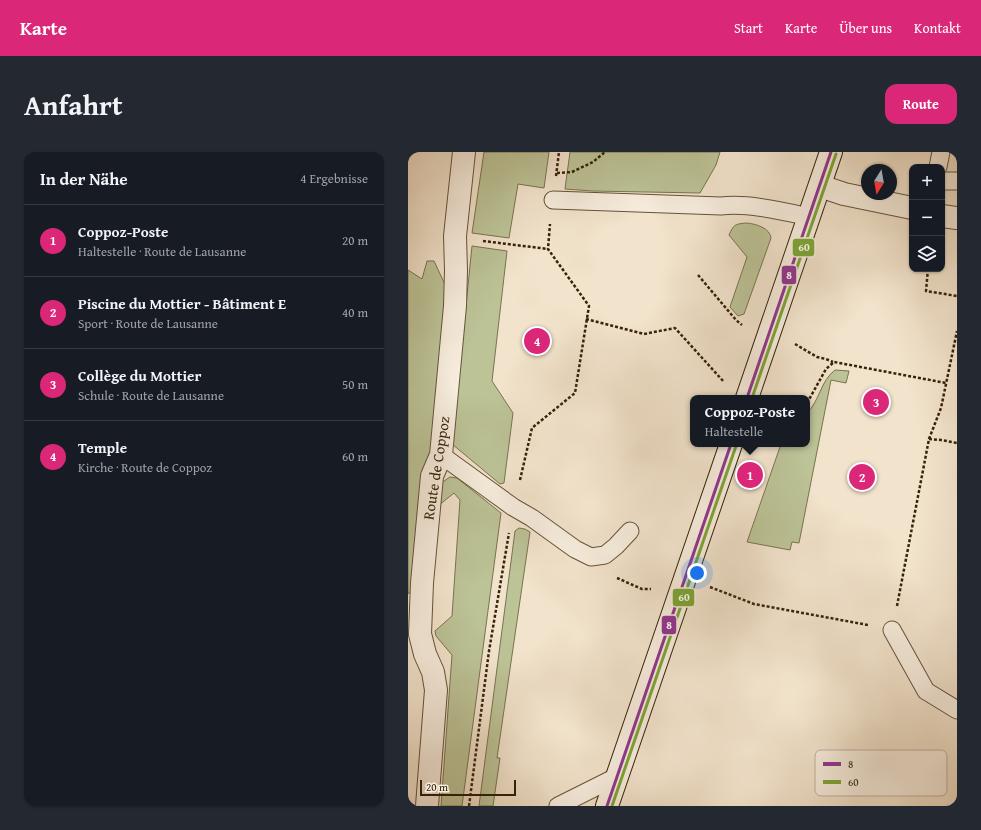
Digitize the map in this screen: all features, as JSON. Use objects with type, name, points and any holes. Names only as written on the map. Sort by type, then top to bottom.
[{"type":"street","name":"Route de Coppoz","points":[[427,806],[436,690],[433,672],[425,654],[420,634],[422,583],[432,476],[441,455],[455,306],[455,236],[464,152]]},
{"type":"street","points":[[748,395],[831,152]]},
{"type":"street","points":[[820,186],[844,194],[880,202],[909,205]]},
{"type":"street","points":[[945,216],[957,218]]},
{"type":"street","points":[[607,806],[730,447]]},
{"type":"lane","points":[[939,164],[941,152]]},
{"type":"lane","points":[[945,181],[957,181]]},
{"type":"lane","points":[[553,200],[721,206],[733,205],[786,212],[810,217]]},
{"type":"lane","points":[[441,455],[513,507],[532,518],[576,549],[591,557],[605,555],[630,531]]},
{"type":"lane","points":[[892,630],[926,691],[957,710]]},
{"type":"lane","points":[[558,806],[618,776]]},
{"type":"path","points":[[556,173],[572,172],[593,162],[605,152]]},
{"type":"path","points":[[469,806],[489,651],[513,507],[532,428],[575,393],[588,306],[548,249],[478,240]]},
{"type":"path","points":[[928,272],[926,291],[957,296]]},
{"type":"path","points":[[698,275],[742,326]]},
{"type":"path","points":[[586,319],[644,334],[675,328],[724,382]]},
{"type":"path","points":[[715,589],[754,604],[892,630],[929,439],[941,408],[957,331]]},
{"type":"path","points":[[792,343],[817,357],[826,358],[834,362],[946,383]]},
{"type":"path","points":[[810,398],[826,369],[834,362]]},
{"type":"path","points":[[929,439],[957,443]]},
{"type":"path","points":[[600,556],[611,575],[642,589],[652,589]]},
{"type":"green space","points":[[484,152],[549,152],[544,188],[518,184],[509,238],[472,233]]},
{"type":"green space","points":[[570,152],[720,152],[716,165],[700,193],[565,189]]},
{"type":"green space","points":[[747,223],[754,224],[765,229],[771,238],[744,314],[738,316],[730,307],[747,257],[729,235],[735,225]]},
{"type":"green space","points":[[472,246],[507,251],[492,381],[513,413],[504,483],[500,484],[452,444]]},
{"type":"green space","points":[[427,261],[434,261],[455,306],[422,583],[408,594],[408,270],[422,279]]},
{"type":"green space","points":[[835,370],[849,371],[846,383],[831,380],[799,543],[792,542],[790,550],[747,542],[780,447],[810,447],[810,409],[830,374]]},
{"type":"green space","points":[[450,477],[457,478],[501,513],[462,806],[441,806],[452,655],[436,636],[435,631],[452,616],[460,500],[454,493],[438,506],[441,483]]},
{"type":"green space","points":[[519,528],[530,532],[497,758],[500,758],[493,806],[479,806],[515,531]]},
{"type":"transit line","name":"8","points":[[748,395],[831,152]]},
{"type":"transit line","name":"60","points":[[753,395],[836,154]]},
{"type":"transit line","name":"8","points":[[607,806],[730,447]]},
{"type":"transit line","name":"60","points":[[612,806],[736,447]]},
{"type":"place","name":"Temple","points":[[537,341]]},
{"type":"place","name":"Collège du Mottier","points":[[876,402]]},
{"type":"place","name":"Coppoz-Poste","points":[[750,475]]},
{"type":"place","name":"Piscine du Mottier - Bâtiment E","points":[[862,477]]}]
